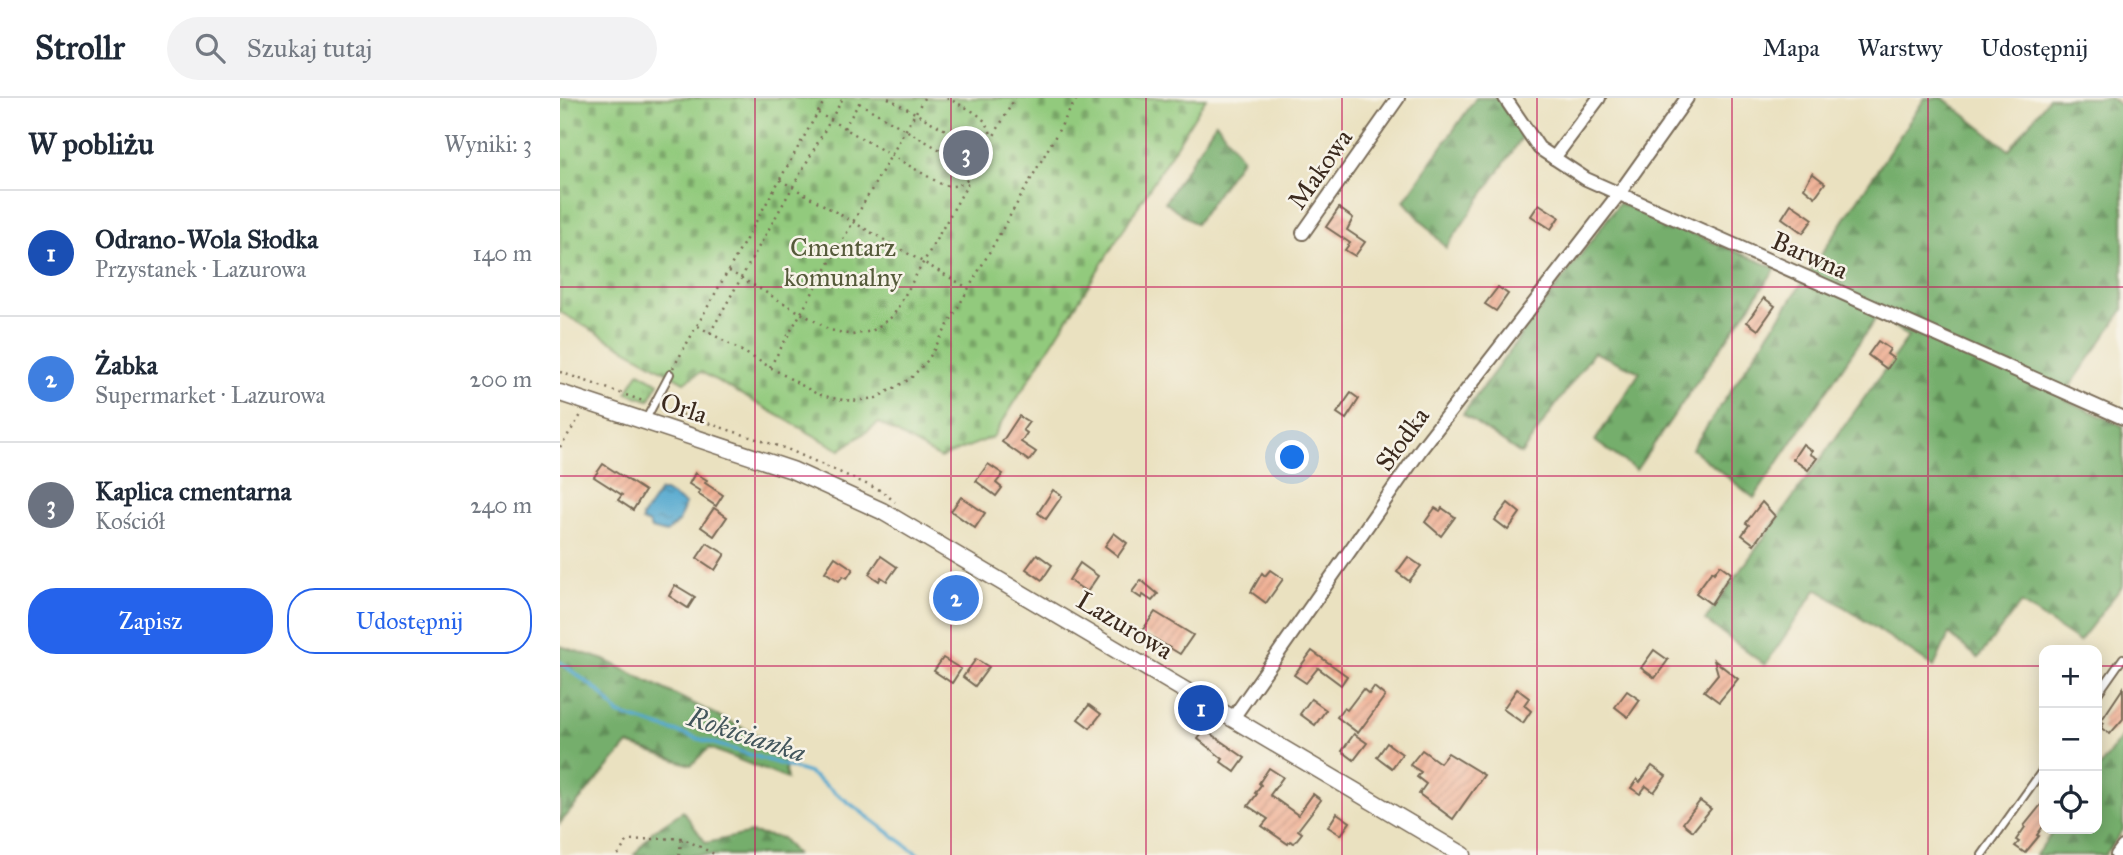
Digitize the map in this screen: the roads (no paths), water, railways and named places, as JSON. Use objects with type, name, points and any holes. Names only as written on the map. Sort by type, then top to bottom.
[{"type":"street","name":"Makowa","points":[[1303,233],[1398,98]]},
{"type":"street","name":"Barwna","points":[[1505,98],[1539,148],[1586,179],[2123,418]]},
{"type":"street","points":[[1554,158],[1599,98]]},
{"type":"street","name":"Słodka","points":[[1233,718],[1421,449],[1618,195],[1687,98]]},
{"type":"street","name":"Orla","points":[[560,393],[591,408],[645,421],[792,470]]},
{"type":"street","name":"Lazurowa","points":[[792,470],[882,511],[1463,855]]},
{"type":"street","points":[[2118,855],[2123,848]]},
{"type":"lane","points":[[645,421],[670,374]]},
{"type":"lane","points":[[2102,688],[2123,658]]},
{"type":"lane","points":[[1982,855],[2042,771]]},
{"type":"water","points":[[660,491],[665,491],[685,504],[679,521],[666,533],[651,529],[649,524],[642,521]]},
{"type":"waterway","name":"Rokicianka","points":[[560,662],[600,692],[619,714],[809,773],[919,855]]},
{"type":"place","name":"Kaplica cmentarna","points":[[966,153]]},
{"type":"place","name":"Żabka","points":[[956,598]]},
{"type":"place","name":"Odrano-Wola Słodka","points":[[1201,708]]},
{"type":"park label","name":"Cmentarz komunalny","points":[[843,262]]}]
